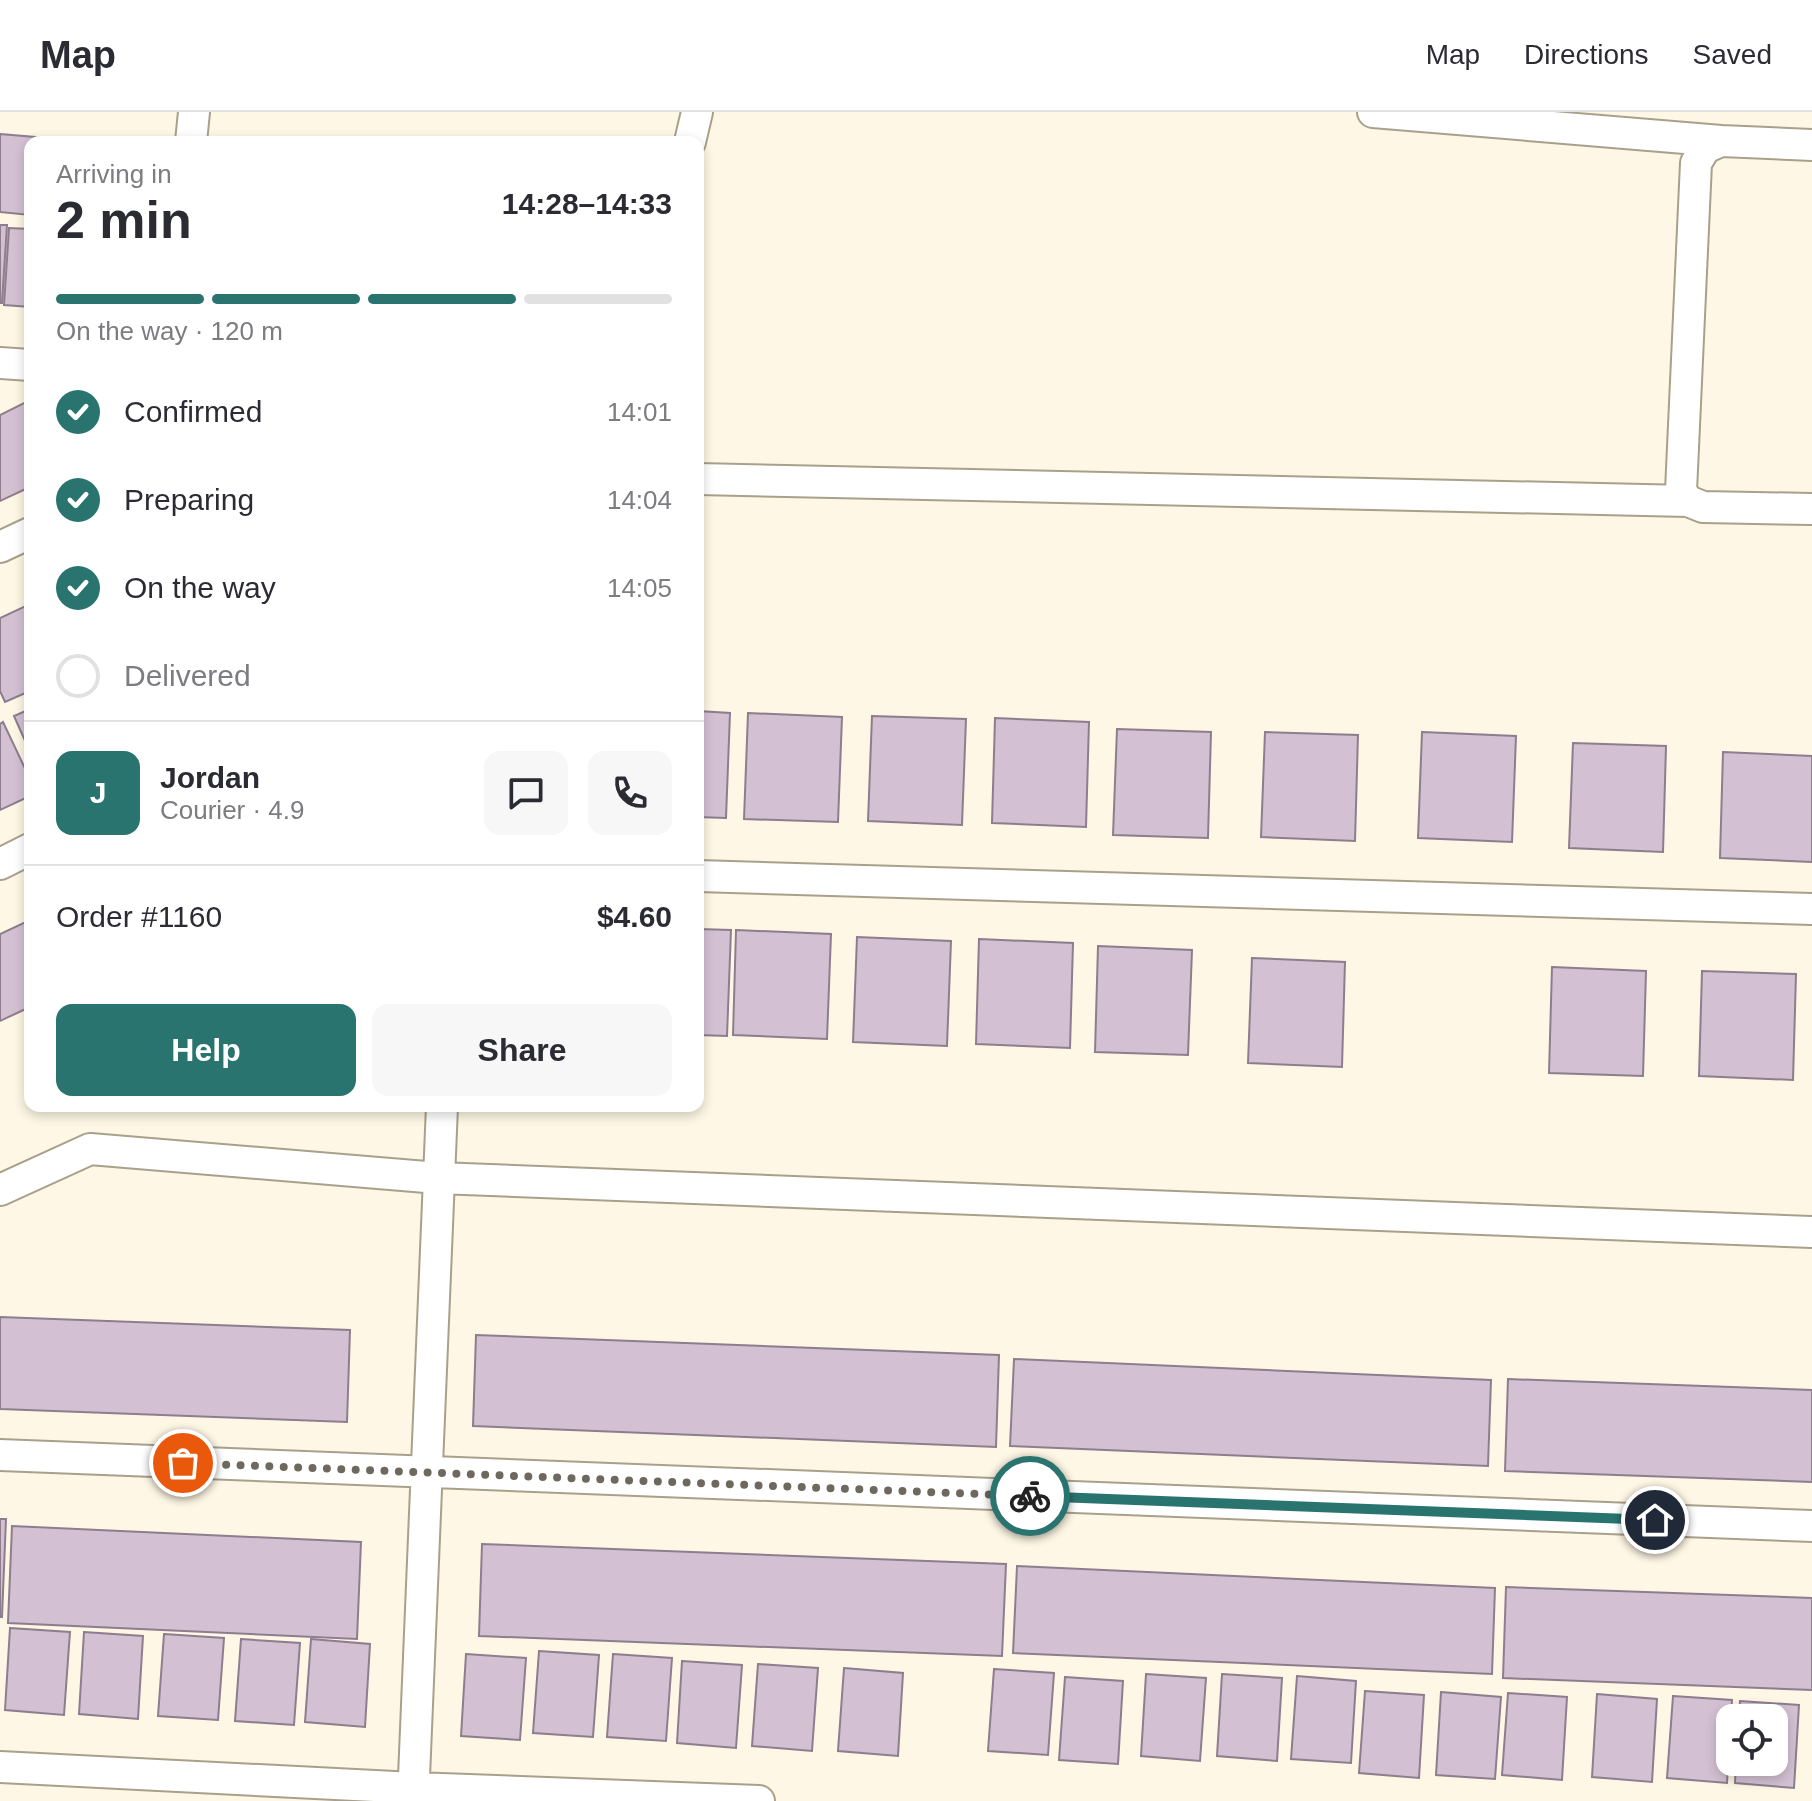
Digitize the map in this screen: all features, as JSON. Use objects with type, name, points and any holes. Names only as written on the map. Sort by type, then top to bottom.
[{"type":"street","points":[[192,136],[194,112]]},
{"type":"street","points":[[691,136],[697,112]]},
{"type":"street","points":[[1373,112],[1721,141],[1812,145]]},
{"type":"street","points":[[1688,501],[1681,491],[1696,163],[1705,148],[1721,141]]},
{"type":"street","points":[[0,363],[24,365]]},
{"type":"street","points":[[704,479],[1688,501],[1703,507],[1812,509]]},
{"type":"street","points":[[0,547],[24,536]]},
{"type":"street","points":[[0,864],[24,852]]},
{"type":"street","points":[[704,876],[1812,909]]},
{"type":"street","points":[[414,1795],[442,1112]]},
{"type":"street","points":[[0,1190],[90,1149],[438,1178],[1812,1232]]},
{"type":"street","points":[[0,1455],[1812,1526]]},
{"type":"street","points":[[0,1767],[414,1795],[759,1801]]},
{"type":"building","points":[[0,134],[24,136],[24,214],[0,212]]},
{"type":"building","points":[[0,225],[7,225],[2,303],[0,303]]},
{"type":"building","points":[[9,228],[24,229],[24,307],[4,305]]},
{"type":"building","points":[[24,403],[24,490],[0,501],[0,415]]},
{"type":"building","points":[[24,607],[24,694],[5,702],[0,691],[0,618]]},
{"type":"building","points":[[704,711],[730,713],[726,818],[704,817]]},
{"type":"building","points":[[24,712],[24,738],[14,716]]},
{"type":"building","points":[[748,713],[842,717],[838,822],[744,819]]},
{"type":"building","points":[[872,716],[966,719],[962,825],[868,821]]},
{"type":"building","points":[[995,718],[1089,722],[1086,827],[992,823]]},
{"type":"building","points":[[3,722],[24,766],[24,799],[0,810],[0,724]]},
{"type":"building","points":[[1117,729],[1211,732],[1208,838],[1113,835]]},
{"type":"building","points":[[1265,732],[1358,735],[1355,841],[1261,837]]},
{"type":"building","points":[[1422,732],[1516,736],[1512,842],[1418,838]]},
{"type":"building","points":[[1573,743],[1666,746],[1663,852],[1569,848]]},
{"type":"building","points":[[1723,752],[1812,756],[1812,862],[1720,858]]},
{"type":"building","points":[[24,923],[24,1010],[0,1021],[0,934]]},
{"type":"building","points":[[704,929],[731,930],[727,1036],[704,1035]]},
{"type":"building","points":[[736,930],[831,934],[827,1039],[733,1035]]},
{"type":"building","points":[[857,937],[951,941],[947,1046],[853,1042]]},
{"type":"building","points":[[979,939],[1073,943],[1070,1048],[976,1044]]},
{"type":"building","points":[[1098,946],[1192,950],[1188,1055],[1095,1052]]},
{"type":"building","points":[[1252,958],[1345,962],[1342,1067],[1248,1063]]},
{"type":"building","points":[[1552,967],[1646,971],[1643,1076],[1549,1073]]},
{"type":"building","points":[[1702,971],[1796,974],[1793,1080],[1699,1076]]},
{"type":"building","points":[[0,1317],[350,1330],[347,1422],[0,1409]]},
{"type":"building","points":[[476,1335],[999,1355],[996,1447],[473,1426]]},
{"type":"building","points":[[1014,1359],[1491,1380],[1488,1466],[1010,1446]]},
{"type":"building","points":[[1508,1379],[1812,1390],[1812,1482],[1505,1471]]},
{"type":"building","points":[[0,1519],[6,1519],[2,1617],[0,1617]]},
{"type":"building","points":[[12,1526],[361,1542],[357,1639],[8,1623]]},
{"type":"building","points":[[482,1544],[1006,1564],[1002,1656],[479,1636]]},
{"type":"building","points":[[1017,1566],[1495,1588],[1492,1674],[1013,1653]]},
{"type":"building","points":[[1506,1587],[1812,1598],[1812,1690],[1503,1678]]},
{"type":"building","points":[[10,1628],[70,1632],[64,1715],[5,1710]]},
{"type":"building","points":[[84,1632],[143,1636],[138,1719],[79,1714]]},
{"type":"building","points":[[164,1634],[224,1638],[218,1720],[158,1716]]},
{"type":"building","points":[[241,1639],[300,1643],[294,1725],[235,1721]]},
{"type":"building","points":[[311,1639],[370,1644],[365,1727],[305,1722]]},
{"type":"building","points":[[539,1651],[599,1655],[593,1737],[533,1733]]},
{"type":"building","points":[[466,1654],[526,1658],[520,1740],[461,1736]]},
{"type":"building","points":[[613,1654],[672,1658],[666,1741],[607,1737]]},
{"type":"building","points":[[682,1661],[742,1665],[736,1748],[677,1743]]},
{"type":"building","points":[[758,1664],[818,1668],[812,1751],[752,1746]]},
{"type":"building","points":[[844,1668],[903,1673],[898,1756],[838,1751]]},
{"type":"building","points":[[994,1669],[1054,1673],[1048,1755],[988,1751]]},
{"type":"building","points":[[1146,1674],[1206,1678],[1200,1761],[1141,1756]]},
{"type":"building","points":[[1222,1674],[1282,1678],[1277,1761],[1217,1756]]},
{"type":"building","points":[[1297,1676],[1356,1681],[1351,1763],[1291,1759]]},
{"type":"building","points":[[1065,1677],[1123,1681],[1118,1764],[1059,1760]]},
{"type":"building","points":[[1365,1691],[1424,1695],[1419,1778],[1359,1773]]},
{"type":"building","points":[[1441,1692],[1501,1697],[1495,1779],[1436,1775]]},
{"type":"building","points":[[1508,1693],[1567,1697],[1562,1780],[1502,1775]]},
{"type":"building","points":[[1597,1694],[1657,1699],[1652,1782],[1592,1777]]},
{"type":"building","points":[[1673,1696],[1732,1700],[1732,1704],[1716,1704],[1716,1776],[1727,1776],[1727,1783],[1667,1778]]},
{"type":"building","points":[[1740,1701],[1784,1704],[1740,1704]]},
{"type":"building","points":[[1788,1704],[1799,1705],[1794,1788],[1735,1783],[1735,1776],[1788,1776]]},
{"type":"way so far","points":[[183,1463],[1030,1496]]},
{"type":"route","points":[[1030,1496],[1655,1520]]}]
